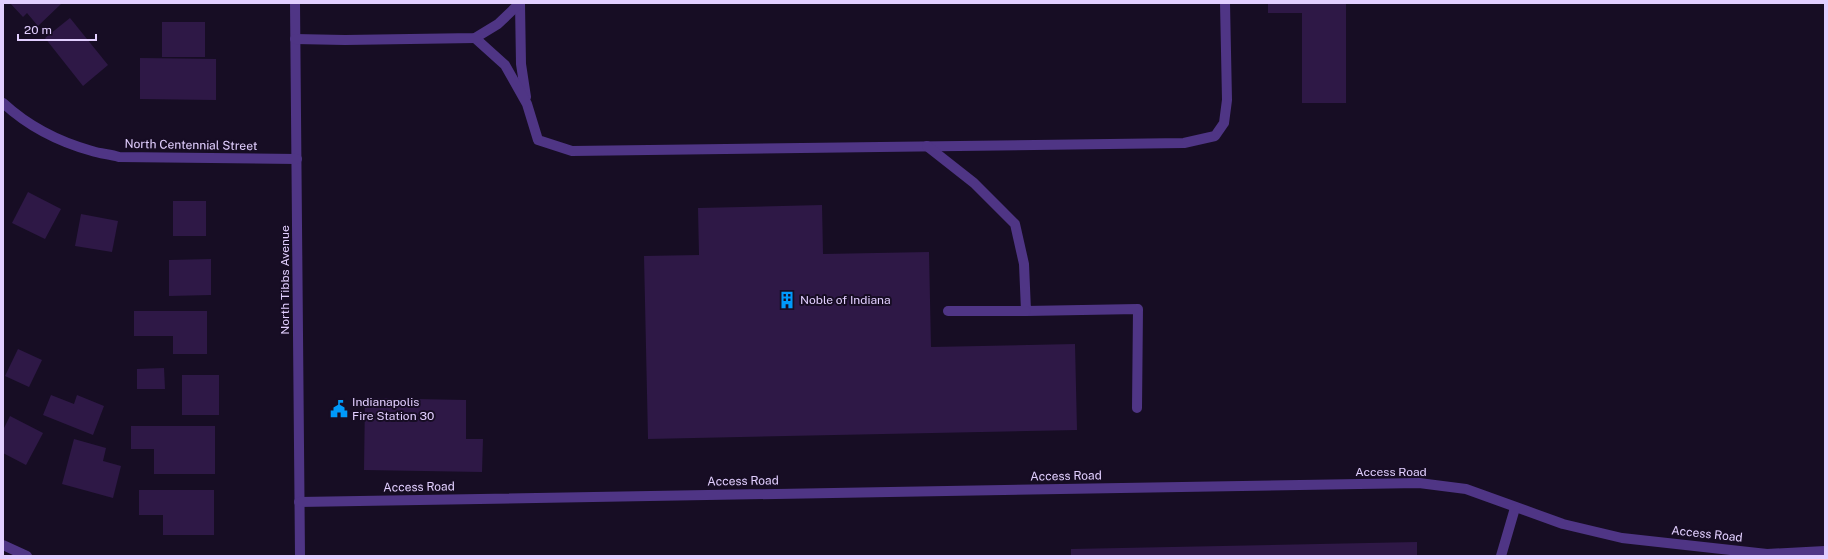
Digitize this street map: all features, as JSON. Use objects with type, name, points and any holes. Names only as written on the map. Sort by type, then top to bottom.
[{"type":"street","name":"North Tibbs Avenue","points":[[295,3],[300,556]]},
{"type":"street","points":[[295,38],[345,40],[475,38],[498,24],[520,3]]},
{"type":"street","points":[[520,3],[521,64],[527,104],[538,140],[572,151],[1184,143],[1215,136],[1224,123],[1227,100],[1226,3]]},
{"type":"street","points":[[475,38],[505,65],[527,104]]},
{"type":"street","name":"North Centennial Street","points":[[3,103],[26,121],[58,139],[92,151],[119,157],[297,159]]},
{"type":"street","points":[[927,146],[974,183],[1015,224],[1024,264],[1026,310]]},
{"type":"street","points":[[948,311],[1138,309],[1138,408]]},
{"type":"street","name":"Access Road","points":[[299,502],[1419,483],[1466,488],[1515,508],[1563,524],[1622,538],[1767,554],[1825,551]]},
{"type":"street","points":[[1501,556],[1515,508]]},
{"type":"street","points":[[3,545],[27,556]]},
{"type":"building","points":[[10,3],[61,4],[38,26],[27,13],[23,17]]},
{"type":"building","points":[[1268,3],[1346,3],[1346,103],[1302,103],[1302,13],[1268,13]]},
{"type":"building","points":[[70,18],[108,65],[83,86],[45,38]]},
{"type":"building","points":[[162,22],[205,22],[205,57],[162,57]]},
{"type":"building","points":[[140,58],[216,59],[216,100],[140,99]]},
{"type":"building","points":[[28,192],[61,209],[45,239],[12,223]]},
{"type":"building","points":[[173,201],[206,201],[206,236],[173,236]]},
{"type":"building","name":"Noble of Indiana","points":[[822,205],[823,254],[929,252],[931,347],[1075,344],[1077,430],[648,439],[644,256],[699,255],[698,208]]},
{"type":"building","points":[[81,214],[118,221],[112,252],[75,246]]},
{"type":"building","points":[[211,259],[211,295],[169,296],[169,260]]},
{"type":"building","points":[[134,311],[207,311],[207,354],[173,354],[173,336],[134,336]]},
{"type":"building","points":[[18,349],[42,360],[29,387],[5,376]]},
{"type":"building","points":[[164,368],[165,389],[137,389],[137,369]]},
{"type":"building","points":[[182,375],[219,375],[219,415],[182,415]]},
{"type":"building","points":[[51,395],[74,404],[77,395],[104,406],[93,435],[43,415]]},
{"type":"building","points":[[365,398],[466,400],[466,439],[483,439],[482,472],[364,470]]},
{"type":"building","points":[[10,416],[43,433],[26,465],[3,453],[3,430]]},
{"type":"building","points":[[131,426],[215,426],[215,474],[154,474],[154,449],[131,449]]},
{"type":"building","points":[[74,439],[106,448],[103,461],[121,466],[113,498],[62,484]]},
{"type":"building","points":[[139,490],[214,490],[214,535],[163,535],[163,515],[139,515]]},
{"type":"building","points":[[1417,542],[1417,556],[1071,556],[1071,549]]},
{"type":"place","name":"Noble of Indiana","points":[[787,300]]},
{"type":"place","name":"Indianapolis Fire Station 30","points":[[339,409]]}]
